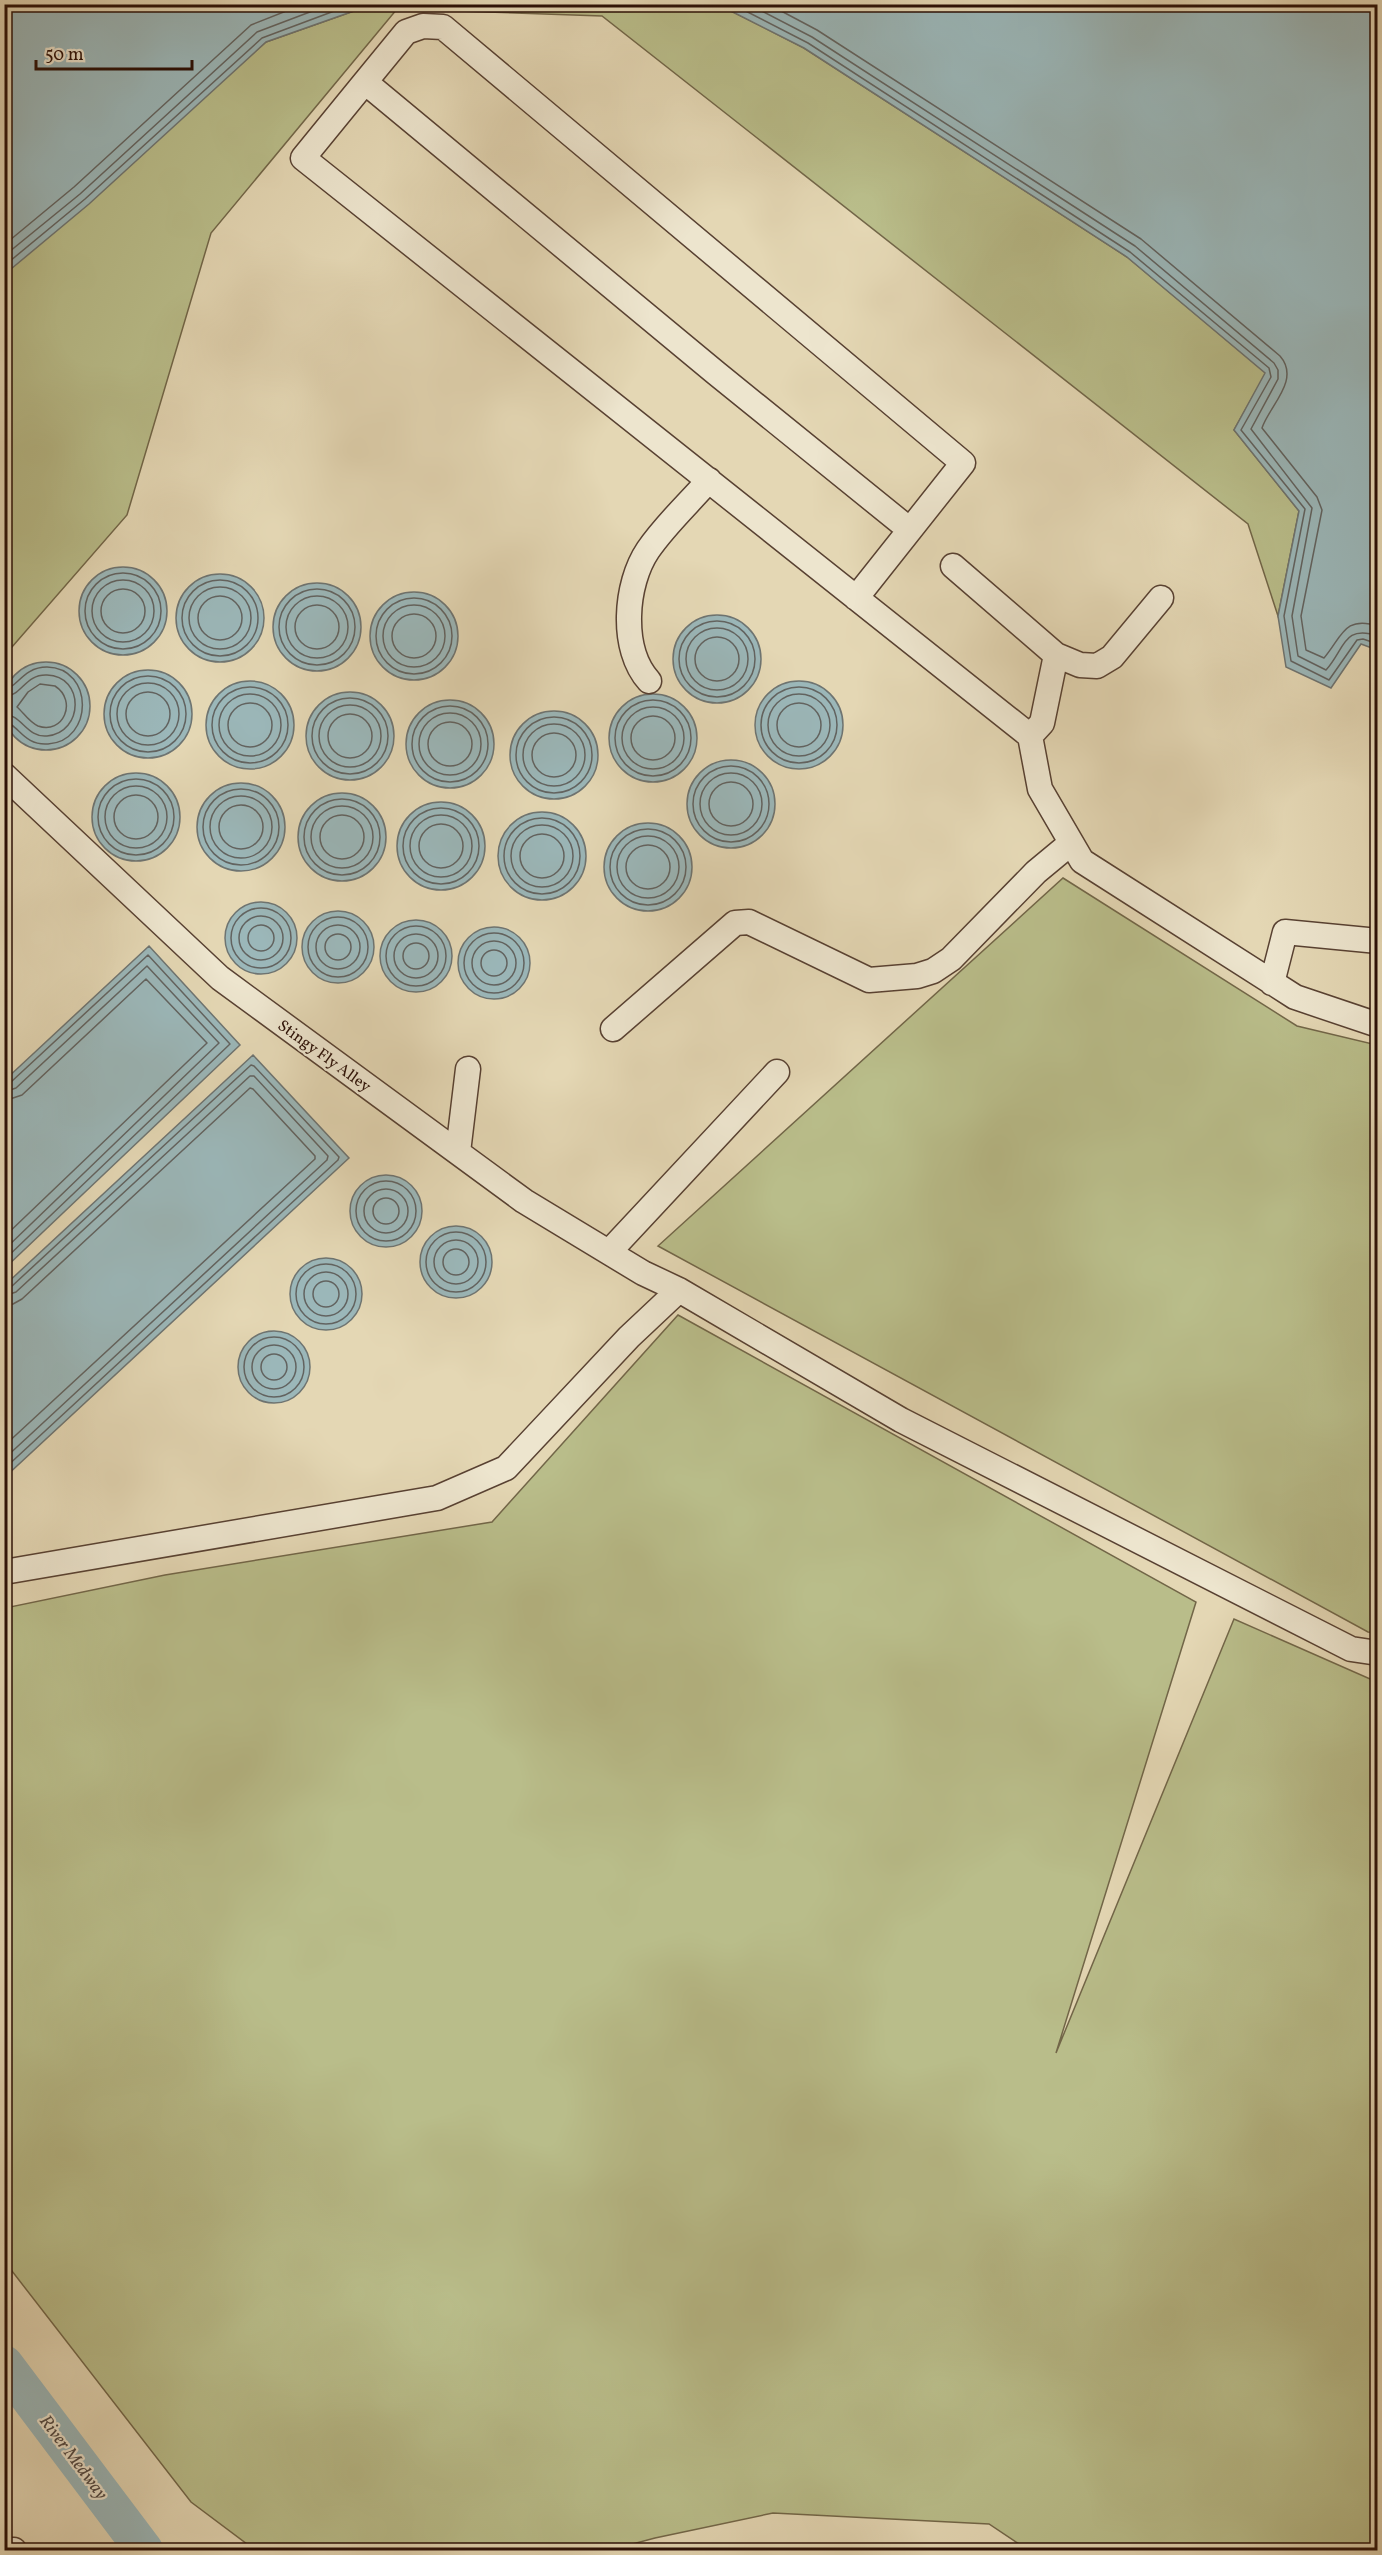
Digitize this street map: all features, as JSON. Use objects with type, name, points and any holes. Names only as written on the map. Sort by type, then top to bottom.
[{"type":"lane","points":[[856,598],[963,463],[443,27],[423,26],[406,32],[303,158],[709,480],[856,598],[1030,736],[1040,789],[1082,861],[1295,998],[1377,1025]]},
{"type":"lane","points":[[366,82],[716,373],[910,530]]},
{"type":"lane","points":[[649,681],[636,660],[630,630],[632,593],[639,567],[648,550],[709,480]]},
{"type":"lane","points":[[953,566],[1056,655],[1080,665],[1097,666],[1112,657],[1161,598]]},
{"type":"lane","points":[[1030,736],[1042,723],[1056,655]]},
{"type":"lane","name":"Stingy Fly Alley","points":[[4,774],[220,978],[524,1201],[643,1273],[679,1290],[901,1420],[1351,1649],[1377,1653]]},
{"type":"lane","points":[[613,1029],[735,923],[749,922],[868,980],[917,976],[933,971],[951,959],[1036,872],[1071,843]]},
{"type":"lane","points":[[1272,983],[1284,932],[1377,941]]},
{"type":"lane","points":[[458,1152],[468,1069]]},
{"type":"lane","points":[[609,1252],[777,1072]]},
{"type":"lane","points":[[4,1572],[437,1498],[506,1468],[629,1337],[679,1290]]},
{"type":"green space","points":[[371,5],[719,5],[804,48],[1127,257],[1266,373],[1234,430],[1299,511],[1278,616],[1248,524],[602,16],[397,9],[211,233],[127,515],[5,655],[5,273],[266,42]]},
{"type":"green space","points":[[1063,878],[1297,1026],[1377,1045],[1377,1633],[1368,1632],[658,1246]]},
{"type":"green space","points":[[678,1315],[1196,1602],[1056,2053],[1234,1619],[1377,1682],[1377,2550],[1028,2550],[989,2524],[773,2513],[610,2550],[255,2550],[191,2502],[5,2262],[5,1608],[165,1575],[492,1522]]},
{"type":"water","points":[[5,4],[371,5],[266,42],[89,204],[5,274]]},
{"type":"water","points":[[719,5],[1377,5],[1377,650],[1361,644],[1331,688],[1286,667],[1278,616],[1299,511],[1234,430],[1265,373],[1127,257],[804,48]]},
{"type":"water","points":[[123,567],[148,574],[160,586],[167,611],[160,636],[148,648],[123,655],[98,648],[86,636],[79,611],[86,586],[98,574]]},
{"type":"water","points":[[220,574],[245,581],[257,593],[264,618],[257,643],[245,655],[220,662],[195,655],[183,643],[176,618],[183,593],[195,581]]},
{"type":"water","points":[[317,583],[342,590],[354,602],[361,627],[354,652],[342,664],[317,671],[292,664],[280,652],[273,627],[280,602],[292,590]]},
{"type":"water","points":[[414,592],[439,599],[451,611],[458,636],[451,661],[439,673],[414,680],[389,673],[377,661],[370,636],[377,611],[389,599]]},
{"type":"water","points":[[717,615],[742,622],[754,634],[761,659],[754,684],[742,696],[717,703],[692,696],[680,684],[673,659],[680,634],[692,622]]},
{"type":"water","points":[[46,662],[63,665],[77,675],[87,689],[90,706],[87,723],[77,737],[63,747],[46,750],[29,747],[15,737],[5,723],[2,706],[5,689],[15,675],[29,665]]},
{"type":"water","points":[[148,670],[173,677],[185,689],[192,714],[185,739],[173,751],[148,758],[123,751],[111,739],[104,714],[111,689],[123,677]]},
{"type":"water","points":[[250,681],[275,688],[287,700],[294,725],[287,750],[275,762],[250,769],[225,762],[213,750],[206,725],[213,700],[225,688]]},
{"type":"water","points":[[799,681],[824,688],[836,700],[843,725],[836,750],[824,762],[799,769],[774,762],[762,750],[755,725],[762,700],[774,688]]},
{"type":"water","points":[[350,692],[375,699],[387,711],[394,736],[387,761],[375,773],[350,780],[325,773],[313,761],[306,736],[313,711],[325,699]]},
{"type":"water","points":[[653,694],[678,701],[690,713],[697,738],[690,763],[678,775],[653,782],[628,775],[616,763],[609,738],[616,713],[628,701]]},
{"type":"water","points":[[450,700],[475,707],[487,719],[494,744],[487,769],[475,781],[450,788],[425,781],[413,769],[406,744],[413,719],[425,707]]},
{"type":"water","points":[[554,711],[579,718],[591,730],[598,755],[591,780],[579,792],[554,799],[529,792],[517,780],[510,755],[517,730],[529,718]]},
{"type":"water","points":[[731,760],[756,767],[768,779],[775,804],[768,829],[756,841],[731,848],[706,841],[694,829],[687,804],[694,779],[706,767]]},
{"type":"water","points":[[136,773],[161,780],[173,792],[180,817],[173,842],[161,854],[136,861],[111,854],[99,842],[92,817],[99,792],[111,780]]},
{"type":"water","points":[[241,783],[266,790],[278,802],[285,827],[278,852],[266,864],[241,871],[216,864],[204,852],[197,827],[204,802],[216,790]]},
{"type":"water","points":[[342,793],[367,800],[379,812],[386,837],[379,862],[367,874],[342,881],[317,874],[305,862],[298,837],[305,812],[317,800]]},
{"type":"water","points":[[441,802],[466,809],[478,821],[485,846],[478,871],[466,883],[441,890],[416,883],[404,871],[397,846],[404,821],[416,809]]},
{"type":"water","points":[[542,812],[567,819],[579,831],[586,856],[579,881],[567,893],[542,900],[517,893],[505,881],[498,856],[505,831],[517,819]]},
{"type":"water","points":[[648,823],[673,830],[685,842],[692,867],[685,892],[673,904],[648,911],[623,904],[611,892],[604,867],[611,842],[623,830]]},
{"type":"water","points":[[261,902],[281,908],[291,918],[297,938],[291,958],[281,968],[261,974],[241,968],[231,958],[225,938],[231,918],[241,908]]},
{"type":"water","points":[[338,911],[358,917],[368,927],[374,947],[368,967],[358,977],[338,983],[318,977],[308,967],[302,947],[308,927],[318,917]]},
{"type":"water","points":[[416,920],[436,926],[446,936],[452,956],[446,976],[436,986],[416,992],[396,986],[386,976],[380,956],[386,936],[396,926]]},
{"type":"water","points":[[494,927],[514,933],[524,943],[530,963],[524,983],[514,993],[494,999],[474,993],[464,983],[458,963],[464,943],[474,933]]},
{"type":"water","points":[[149,946],[240,1045],[5,1268],[5,1080]]},
{"type":"water","points":[[253,1055],[349,1158],[5,1477],[5,1285]]},
{"type":"water","points":[[386,1175],[406,1181],[416,1191],[422,1211],[416,1231],[406,1241],[386,1247],[366,1241],[356,1231],[350,1211],[356,1191],[366,1181]]},
{"type":"water","points":[[456,1226],[476,1232],[486,1242],[492,1262],[486,1282],[476,1292],[456,1298],[436,1292],[426,1282],[420,1262],[426,1242],[436,1232]]},
{"type":"water","points":[[326,1258],[346,1264],[356,1274],[362,1294],[356,1314],[346,1324],[326,1330],[306,1324],[296,1314],[290,1294],[296,1274],[306,1264]]},
{"type":"water","points":[[274,1331],[294,1337],[304,1347],[310,1367],[304,1387],[294,1397],[274,1403],[254,1397],[244,1387],[238,1367],[244,1347],[254,1337]]},
{"type":"waterway","name":"River Medway","points":[[4,2364],[144,2550]]}]
